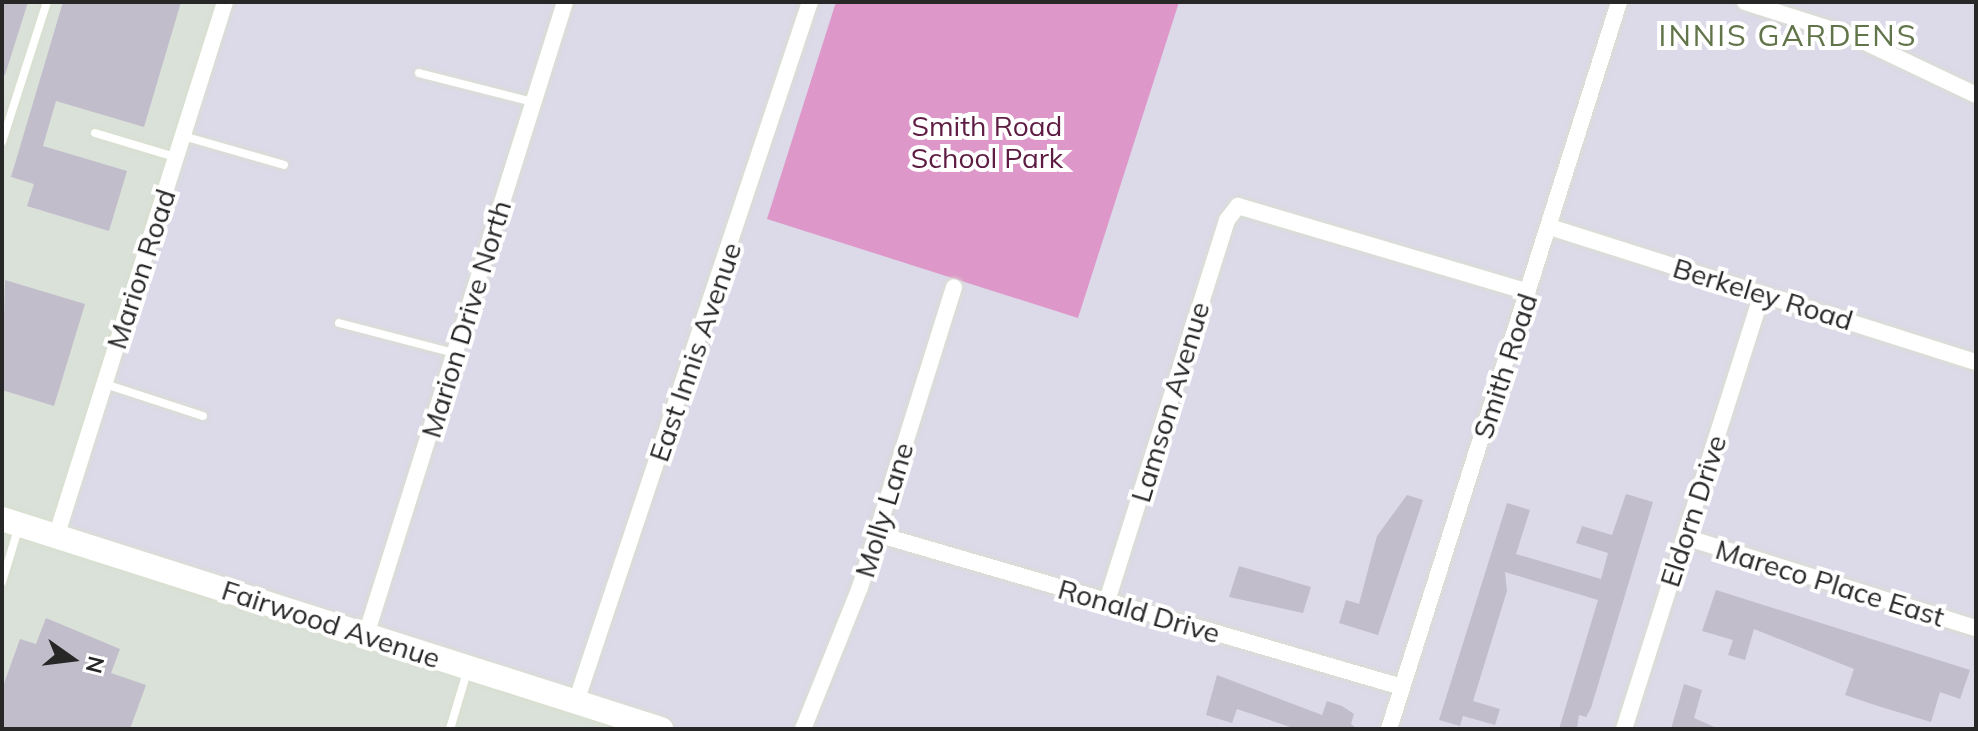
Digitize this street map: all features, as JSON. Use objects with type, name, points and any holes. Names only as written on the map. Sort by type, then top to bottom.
[{"type":"street","name":"Marion Road","points":[[56,537],[225,2]]},
{"type":"street","name":"Marion Drive North","points":[[366,635],[565,2]]},
{"type":"street","name":"East Innis Avenue","points":[[576,702],[810,2]]},
{"type":"street","name":"Smith Road","points":[[1389,729],[1619,2]]},
{"type":"street","points":[[1745,2],[1852,36],[1976,95]]},
{"type":"street","name":"Lamson Avenue","points":[[1107,601],[1227,220],[1238,206],[1528,292]]},
{"type":"street","name":"Berkeley Road","points":[[1550,227],[1976,362]]},
{"type":"street","name":"Molly Lane","points":[[803,729],[877,534],[954,287]]},
{"type":"street","name":"Eldorn Drive","points":[[1624,729],[1762,294]]},
{"type":"street","name":"Fairwood Avenue","points":[[10,522],[661,729]]},
{"type":"street","name":"Ronald Drive","points":[[877,534],[1402,687]]},
{"type":"street","name":"Mareco Place East","points":[[1685,537],[1976,628]]},
{"type":"lane","points":[[2,142],[47,2]]},
{"type":"lane","points":[[419,73],[533,102]]},
{"type":"lane","points":[[95,133],[176,158]]},
{"type":"lane","points":[[183,136],[284,165]]},
{"type":"lane","points":[[339,323],[455,353]]},
{"type":"lane","points":[[105,384],[203,416]]},
{"type":"lane","points":[[2,582],[10,522]]},
{"type":"lane","points":[[450,729],[469,668]]},
{"type":"shaded area","points":[[2,2],[226,2],[57,533],[669,729],[2,729]]},
{"type":"green space","name":"Smith Road School Park","points":[[836,2],[1179,2],[1078,318],[767,219]]},
{"type":"building","points":[[2,2],[28,2],[5,75],[2,74]]},
{"type":"building","points":[[63,2],[181,2],[144,127],[56,101],[43,146],[127,171],[109,231],[27,206],[34,184],[11,177]]},
{"type":"building","points":[[5,280],[85,304],[54,406],[2,390]]},
{"type":"building","points":[[1626,494],[1653,502],[1591,708],[1586,717],[1579,715],[1577,729],[1559,729],[1598,600],[1505,572],[1507,591],[1473,701],[1500,709],[1495,725],[1463,716],[1460,726],[1439,720],[1507,503],[1530,510],[1516,554],[1601,579],[1608,553],[1576,543],[1582,526],[1612,535]]},
{"type":"building","points":[[1407,495],[1423,500],[1378,635],[1339,623],[1346,600],[1359,604],[1377,536]]},
{"type":"building","points":[[1239,566],[1311,587],[1303,613],[1229,597]]},
{"type":"building","points":[[1716,590],[1970,670],[1960,699],[1940,692],[1931,722],[1845,695],[1854,669],[1754,629],[1745,660],[1728,655],[1733,640],[1702,631]]},
{"type":"building","points":[[46,618],[120,649],[111,673],[146,685],[130,729],[2,729],[2,689],[20,639],[36,644]]},
{"type":"building","points":[[1217,675],[1322,715],[1327,701],[1342,706],[1354,714],[1351,724],[1357,729],[1296,729],[1237,709],[1232,723],[1206,715]]},
{"type":"building","points":[[1684,684],[1702,690],[1694,718],[1719,729],[1671,729]]},
{"type":"district","name":"INNIS GARDENS","points":[[1788,35]]}]
